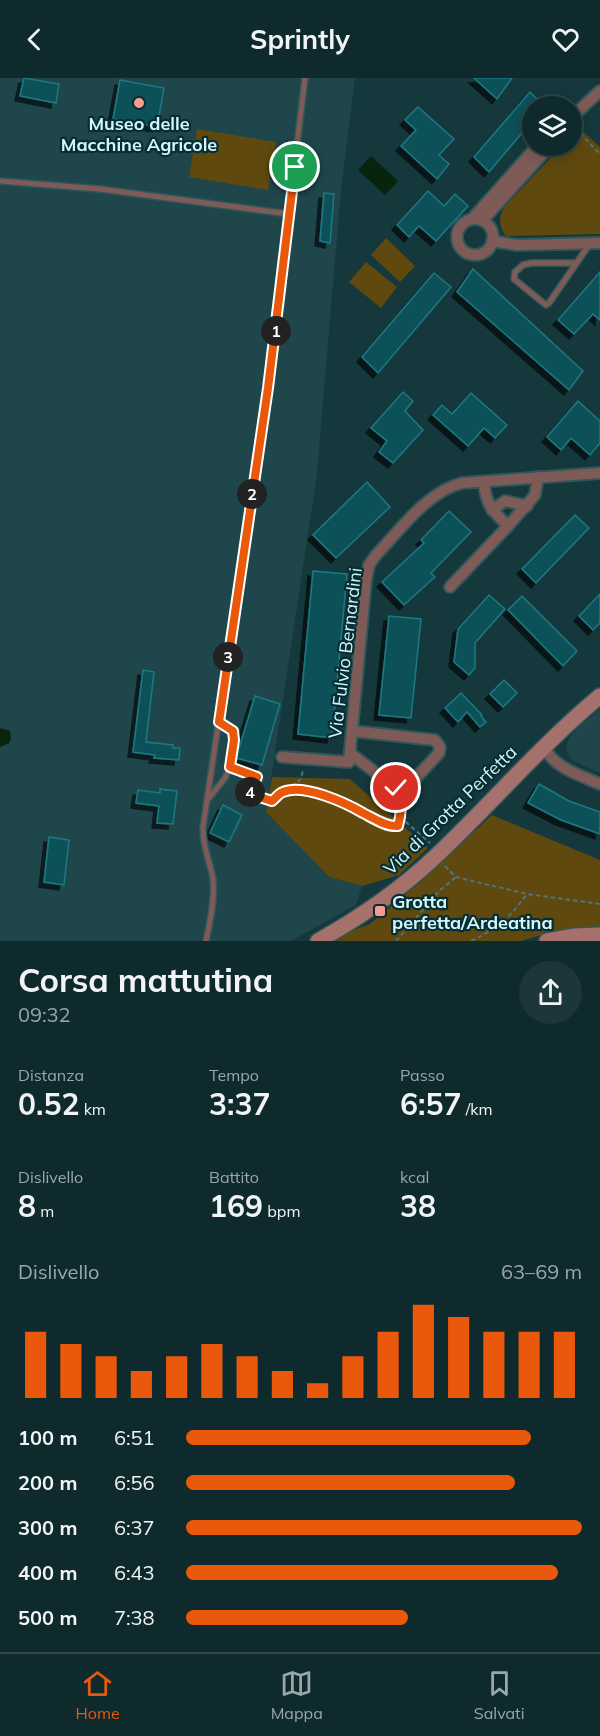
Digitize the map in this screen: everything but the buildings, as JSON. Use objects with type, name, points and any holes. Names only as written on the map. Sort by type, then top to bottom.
[{"type":"main road","name":"Via di Grotta Perfetta","points":[[318,941],[379,903],[438,854],[544,747],[600,696]]},
{"type":"main road","points":[[547,941],[600,934]]},
{"type":"street","points":[[582,108],[600,91]]},
{"type":"street","points":[[503,191],[529,156]]},
{"type":"street","points":[[478,219],[540,156]]},
{"type":"street","points":[[478,219],[491,228],[492,241],[488,249],[478,255],[472,255],[461,250],[456,239],[459,227],[467,220],[478,219]]},
{"type":"street","points":[[492,241],[510,244],[595,243]]},
{"type":"street","name":"Via Fulvio Bernardini","points":[[282,757],[349,762],[369,565],[432,497],[453,485],[600,473]]},
{"type":"street","points":[[450,587],[527,506],[535,495],[538,477]]},
{"type":"street","points":[[484,482],[485,499],[492,510],[508,526]]},
{"type":"street","points":[[492,510],[505,501],[527,506]]},
{"type":"street","points":[[350,753],[402,793],[439,753],[440,747],[435,740],[352,731]]},
{"type":"street","points":[[544,747],[559,765],[600,784]]},
{"type":"lane","points":[[206,941],[213,892],[213,878],[203,837],[207,799],[268,388],[305,78]]},
{"type":"lane","points":[[0,180],[100,189],[289,214]]},
{"type":"lane","points":[[576,263],[523,265],[515,272],[514,279],[546,305],[576,263],[595,243]]},
{"type":"lane","points":[[207,799],[220,786],[230,767],[233,731],[219,722]]},
{"type":"lane","points":[[230,767],[257,777]]},
{"type":"path","points":[[582,135],[600,154]]},
{"type":"path","points":[[257,777],[250,794],[272,801],[300,780],[303,771]]},
{"type":"path","points":[[283,792],[308,791],[340,801],[373,819],[393,826],[398,826],[402,793]]},
{"type":"path","points":[[400,817],[438,854],[456,877],[527,894],[600,904]]},
{"type":"path","points":[[396,941],[439,891],[456,877]]},
{"type":"path","points":[[471,941],[506,920],[527,894]]},
{"type":"shaded area","points":[[0,78],[355,78],[341,190],[317,474],[266,812],[329,877],[362,886],[356,905],[291,941],[0,941]]},
{"type":"shaded area","points":[[197,129],[276,142],[268,190],[189,177]]},
{"type":"shaded area","points":[[582,131],[600,147],[600,234],[506,236],[500,222],[504,207],[552,156],[582,156]]},
{"type":"shaded area","points":[[371,156],[398,181],[385,195],[358,170]]},
{"type":"shaded area","points":[[386,238],[415,266],[400,282],[371,255]]},
{"type":"shaded area","points":[[366,262],[397,287],[381,308],[349,282]]},
{"type":"shaded area","points":[[600,709],[600,773],[575,762],[569,757],[566,748],[568,740],[577,728]]},
{"type":"shaded area","points":[[0,728],[10,731],[11,739],[9,743],[0,747]]},
{"type":"shaded area","points":[[272,777],[350,779],[428,848],[399,875],[362,886],[329,877],[266,812]]},
{"type":"shaded area","points":[[492,815],[600,860],[600,928],[551,932],[521,941],[333,941],[370,924],[420,882]]},
{"type":"place","name":"Museo delle Macchine Agricole","points":[[139,103]]},
{"type":"place","name":"Grotta perfetta/Ardeatina","points":[[380,911]]},
{"type":"route","points":[[295,167],[262,433],[219,722],[233,731],[230,767],[257,777],[250,794],[272,801],[283,792],[308,791],[340,801],[373,819],[398,826],[402,793],[396,788]]}]
